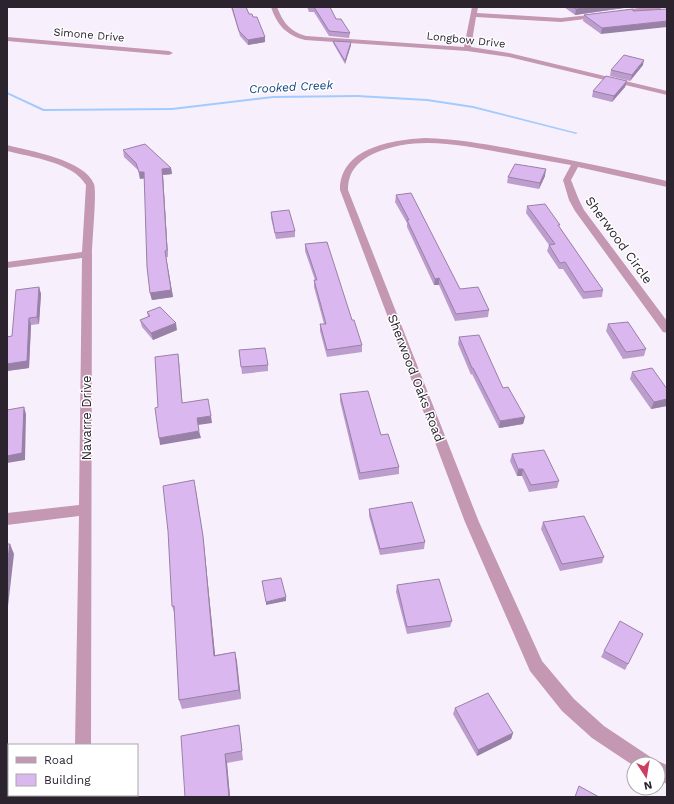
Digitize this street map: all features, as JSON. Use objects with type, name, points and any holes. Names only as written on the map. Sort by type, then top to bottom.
[{"type":"street","name":"Longbow Drive","points":[[274,7],[286,31],[305,38],[467,49],[509,55],[667,93]]},
{"type":"street","points":[[467,49],[475,7]]},
{"type":"street","points":[[613,14],[660,7]]},
{"type":"street","points":[[474,15],[561,20],[606,15]]},
{"type":"street","name":"Simone Drive","points":[[7,39],[169,53]]},
{"type":"street","name":"Sherwood Oaks Road","points":[[633,756],[598,732],[568,705],[536,666],[472,522],[344,190],[343,180],[354,160],[378,147],[407,142],[431,141],[462,143],[576,163],[667,184]]},
{"type":"street","name":"Navarre Drive","points":[[7,148],[63,163],[85,176],[90,185],[87,254],[83,744]]},
{"type":"street","name":"Sherwood Circle","points":[[576,163],[567,180],[574,200],[580,211],[667,328]]},
{"type":"street","points":[[7,265],[87,254]]},
{"type":"street","points":[[7,519],[86,510]]},
{"type":"building","points":[[232,7],[246,7],[249,14],[252,14],[253,17],[257,17],[265,37],[248,40],[239,31]]},
{"type":"building","points":[[314,7],[330,7],[336,19],[341,19],[350,33],[329,31]]},
{"type":"building","points":[[573,7],[594,7],[576,9]]},
{"type":"building","points":[[633,9],[633,11],[667,9],[667,21],[602,28],[584,15]]},
{"type":"building","points":[[333,41],[351,42],[345,61]]},
{"type":"building","points":[[624,55],[644,60],[632,75],[611,70]]},
{"type":"building","points":[[606,76],[627,81],[614,96],[593,91]]},
{"type":"building","points":[[145,144],[171,168],[162,169],[167,250],[165,251],[171,290],[150,293],[147,267],[144,172],[139,172],[136,163],[123,150]]},
{"type":"building","points":[[515,164],[546,169],[540,183],[508,177]]},
{"type":"building","points":[[411,193],[460,289],[478,287],[489,310],[456,314],[439,278],[435,279],[407,220],[409,220],[396,195]]},
{"type":"building","points":[[545,204],[603,290],[584,292],[565,262],[560,263],[549,245],[555,244],[527,206]]},
{"type":"building","points":[[289,210],[295,231],[275,233],[271,212]]},
{"type":"building","points":[[327,242],[352,320],[354,320],[362,345],[327,350],[320,324],[326,324],[314,280],[317,280],[305,244]]},
{"type":"building","points":[[39,287],[37,317],[29,318],[27,361],[7,364],[7,337],[12,336],[16,290]]},
{"type":"building","points":[[160,307],[176,323],[151,333],[140,320],[150,316],[147,312]]},
{"type":"building","points":[[628,322],[646,349],[626,352],[608,324]]},
{"type":"building","points":[[479,335],[503,388],[508,387],[525,417],[500,421],[472,368],[459,337]]},
{"type":"building","points":[[265,348],[268,365],[241,367],[239,350]]},
{"type":"building","points":[[178,354],[182,403],[208,399],[211,416],[197,418],[199,431],[159,438],[155,408],[158,407],[155,357]]},
{"type":"building","points":[[652,368],[667,389],[667,399],[654,402],[632,372]]},
{"type":"building","points":[[368,391],[381,435],[388,434],[399,467],[360,473],[340,394]]},
{"type":"building","points":[[24,407],[22,453],[7,456],[7,410]]},
{"type":"building","points":[[544,450],[559,481],[531,485],[523,469],[518,469],[512,454]]},
{"type":"building","points":[[194,480],[203,536],[214,656],[235,652],[239,690],[179,700],[174,606],[172,606],[168,531],[163,486]]},
{"type":"building","points":[[412,502],[425,542],[380,549],[369,509]]},
{"type":"building","points":[[584,516],[604,557],[562,564],[543,522]]},
{"type":"building","points":[[7,544],[10,544],[7,565]]},
{"type":"building","points":[[281,578],[286,597],[266,602],[262,581]]},
{"type":"building","points":[[439,579],[452,621],[407,627],[397,585]]},
{"type":"building","points":[[620,621],[643,634],[628,664],[604,651]]},
{"type":"building","points":[[488,693],[513,733],[478,750],[455,708]]},
{"type":"building","points":[[239,725],[242,751],[225,754],[229,797],[185,797],[181,736]]},
{"type":"building","points":[[579,786],[599,797],[575,797]]},
{"type":"waterway","name":"Crooked Creek","points":[[7,93],[43,110],[172,109],[273,97],[357,96],[427,100],[473,107],[576,133]]}]
